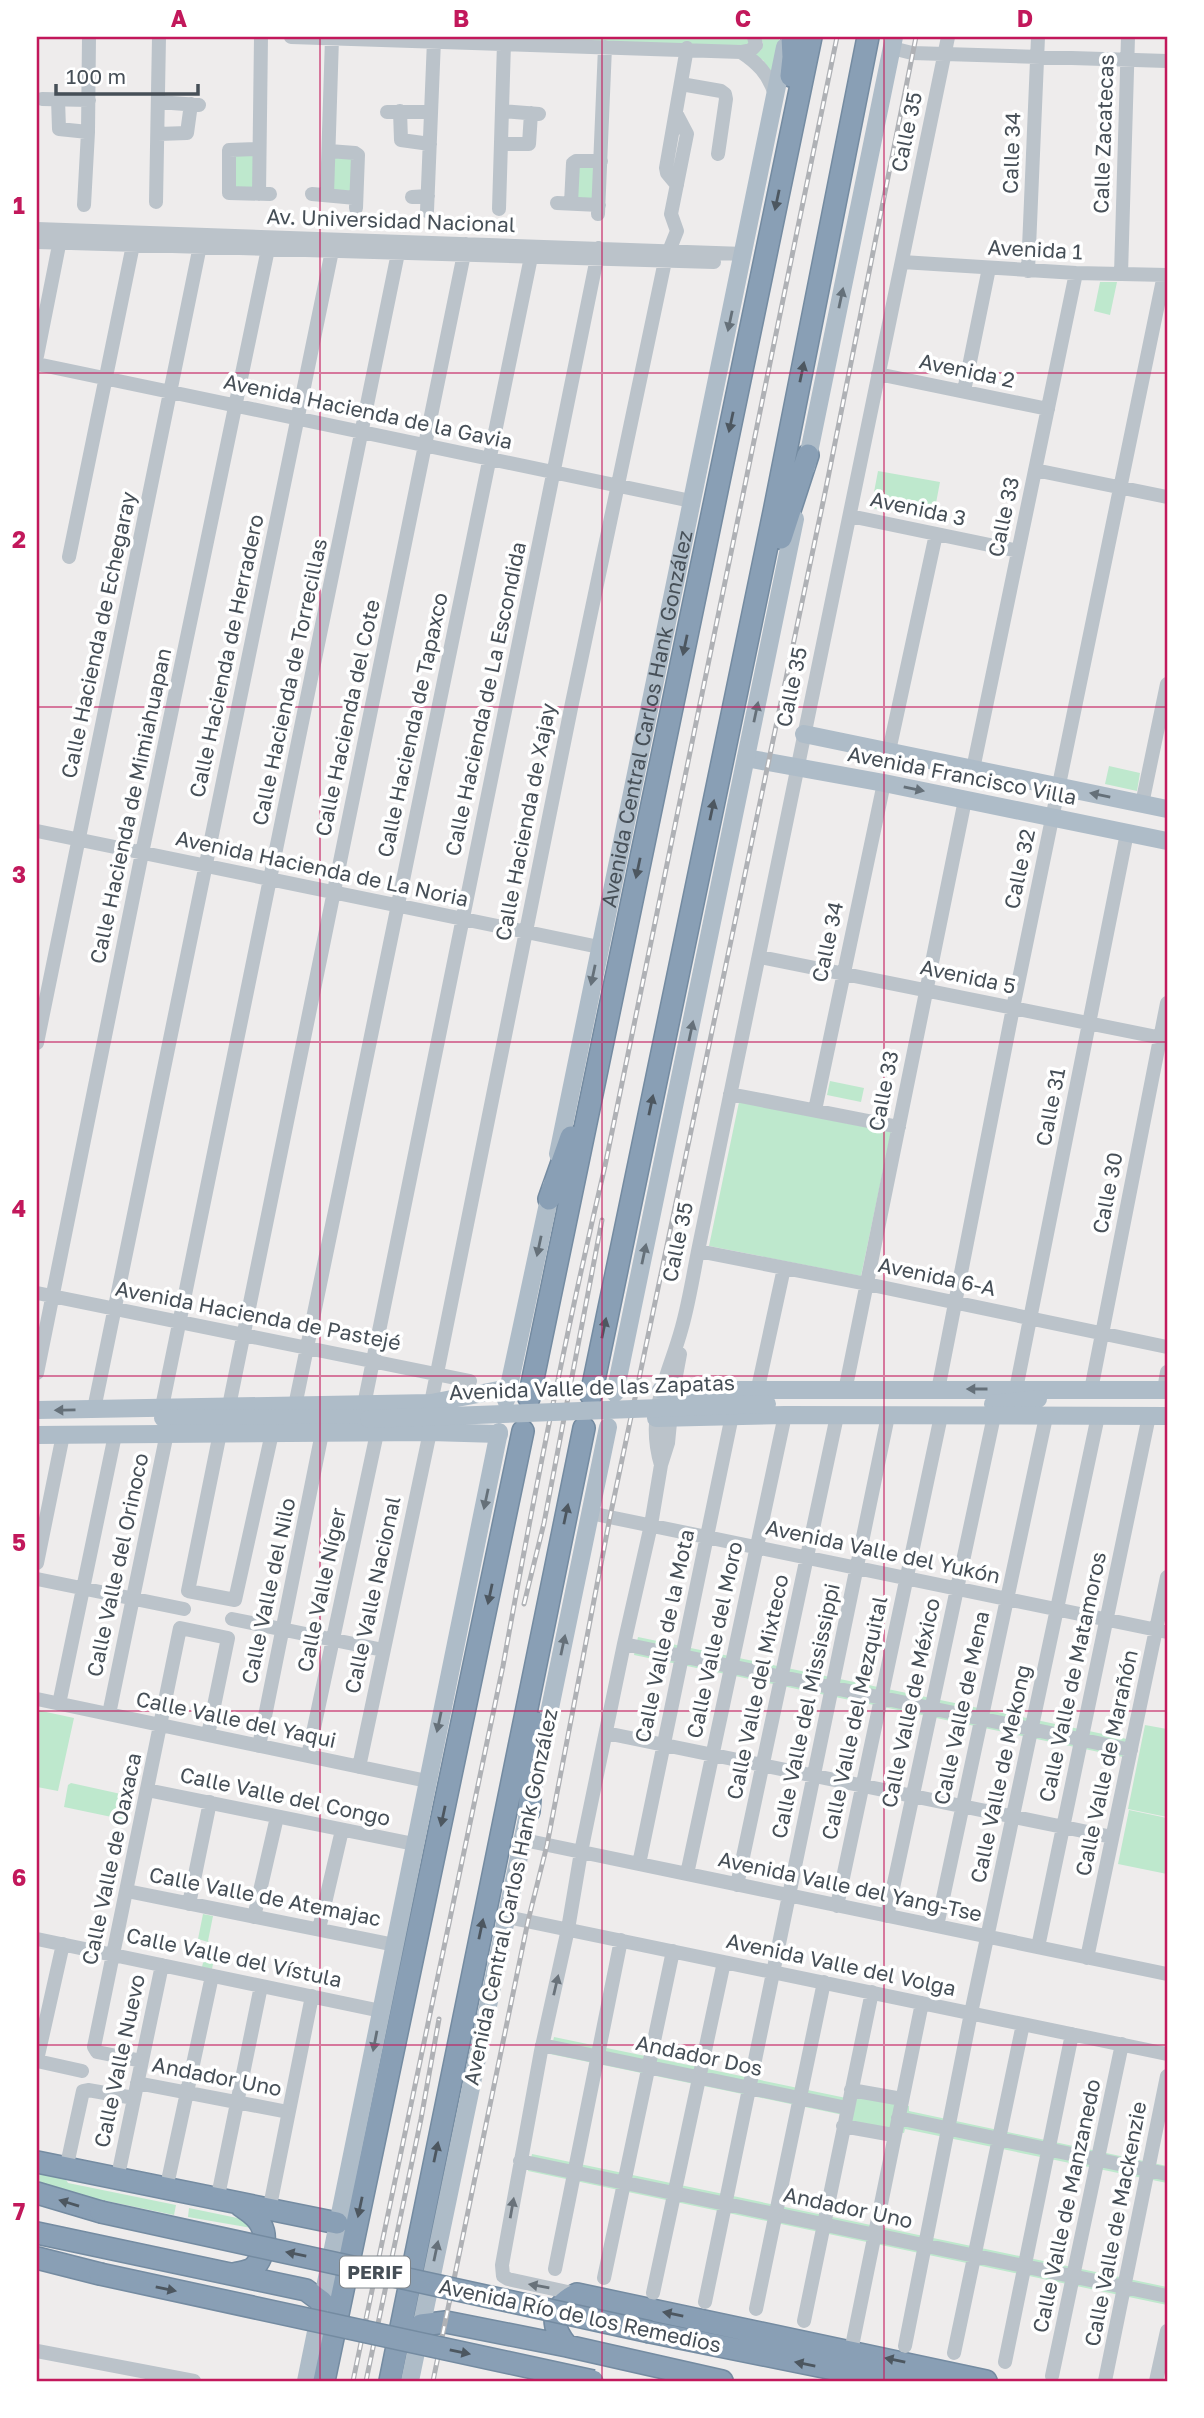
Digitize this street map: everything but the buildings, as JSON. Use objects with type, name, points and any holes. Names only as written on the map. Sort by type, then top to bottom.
[{"type":"highway","points":[[787,155],[783,127],[793,57],[790,37]]},
{"type":"highway","name":"Avenida Central Carlos Hank González","points":[[529,1398],[811,37]]},
{"type":"highway","points":[[590,1395],[747,643],[869,37]]},
{"type":"highway","points":[[747,643],[767,590],[790,506],[808,456]]},
{"type":"highway","points":[[549,1199],[566,1156],[583,1096],[597,1067]]},
{"type":"highway","name":"Avenida Central Carlos Hank González","points":[[402,2373],[557,1556],[584,1428]]},
{"type":"highway","points":[[324,2381],[321,2350],[454,1765],[523,1431]]},
{"type":"highway","points":[[529,1811],[533,1741],[555,1595],[557,1556]]},
{"type":"highway","points":[[37,2162],[337,2222]]},
{"type":"highway","name":"Avenida Río de los Remedios","points":[[37,2193],[101,2212],[650,2332],[868,2376],[921,2381]]},
{"type":"highway","points":[[233,2274],[249,2270],[258,2262],[264,2245],[263,2227],[239,2204]]},
{"type":"highway","points":[[37,2233],[306,2290],[322,2302]]},
{"type":"highway","points":[[37,2258],[593,2381]]},
{"type":"highway","points":[[567,2346],[558,2332],[555,2315],[566,2300],[577,2294],[986,2381]]},
{"type":"highway","points":[[421,2325],[446,2322],[722,2381]]},
{"type":"main road","name":"Avenida Central Carlos Hank González","points":[[507,1394],[691,501],[790,37]]},
{"type":"main road","points":[[615,1393],[893,43]]},
{"type":"main road","name":"Avenida Francisco Villa","points":[[804,734],[1167,809]]},
{"type":"main road","name":"Avenida Francisco Villa","points":[[746,758],[884,783],[1167,841]]},
{"type":"main road","name":"Avenida Valle de las Zapatas","points":[[994,1410],[1090,1390]]},
{"type":"main road","name":"Avenida Valle de las Zapatas","points":[[94,1409],[140,1417],[375,1422],[845,1391],[1165,1390]]},
{"type":"main road","name":"Avenida Valle de las Zapatas","points":[[667,1391],[730,1391],[762,1397],[994,1410],[1045,1416],[1158,1416]]},
{"type":"main road","points":[[725,1416],[730,1391]]},
{"type":"main road","name":"Avenida Valle de las Zapatas","points":[[37,1435],[272,1433],[321,1439],[375,1422],[389,1404],[431,1403],[507,1394]]},
{"type":"main road","points":[[375,1422],[394,1424],[396,1417],[389,1404]]},
{"type":"main road","name":"Avenida Valle de las Zapatas","points":[[37,1410],[295,1406],[430,1432],[499,1433],[427,1781]]},
{"type":"main road","name":"Avenida Valle de las Zapatas","points":[[663,1418],[785,1415],[941,1416],[1054,1407],[1098,1416]]},
{"type":"main road","name":"Avenida Valle de las Zapatas","points":[[63,1436],[109,1427],[193,1419]]},
{"type":"main road","name":"Avenida Central Carlos Hank González","points":[[402,2373],[421,2325],[608,1427]]},
{"type":"main road","points":[[306,2381],[321,2350],[322,2302],[427,1781]]},
{"type":"street","points":[[84,205],[89,37]]},
{"type":"street","points":[[156,202],[159,37]]},
{"type":"street","points":[[259,149],[229,150],[227,197],[264,194],[259,149],[261,37]]},
{"type":"street","points":[[291,37],[687,48],[741,52],[751,50],[756,45],[754,37]]},
{"type":"street","name":"Calle 35","points":[[663,1418],[667,1391],[681,1351],[682,1328],[948,37]]},
{"type":"street","name":"Calle 34","points":[[1028,271],[1038,37]]},
{"type":"street","name":"Calle Zacatecas","points":[[1121,274],[1128,37]]},
{"type":"street","points":[[329,151],[357,154],[356,203],[320,195],[329,151],[332,38]]},
{"type":"street","points":[[412,197],[427,203],[434,40]]},
{"type":"street","points":[[499,209],[504,43]]},
{"type":"street","points":[[893,43],[912,53],[1167,61]]},
{"type":"street","points":[[601,161],[573,162],[564,203],[598,209],[601,161],[606,47]]},
{"type":"street","points":[[687,48],[681,84],[725,94],[718,154]]},
{"type":"street","points":[[741,52],[758,63],[770,79],[776,97]]},
{"type":"street","name":"Calle Hacienda de Xajay","points":[[431,1403],[617,486],[667,256],[677,231],[671,214],[677,185],[666,170],[681,84]]},
{"type":"street","points":[[42,99],[89,100]]},
{"type":"street","points":[[58,99],[59,129],[88,132]]},
{"type":"street","points":[[158,102],[195,105],[187,133],[158,134]]},
{"type":"street","points":[[430,144],[401,141],[393,111],[431,111]]},
{"type":"street","points":[[501,144],[529,144],[535,113],[502,111]]},
{"type":"street","name":"Av. Universidad Nacional","points":[[37,229],[61,236],[134,245],[201,241],[268,249],[333,246],[398,253],[466,249],[531,257],[598,254]]},
{"type":"street","points":[[37,356],[61,236]]},
{"type":"street","name":"Av. Universidad Nacional","points":[[37,242],[61,236],[743,258]]},
{"type":"street","name":"Calle Hacienda de Echegaray","points":[[37,1043],[201,241]]},
{"type":"street","points":[[69,557],[134,245]]},
{"type":"street","name":"Calle Hacienda de Herradero","points":[[94,1409],[333,246]]},
{"type":"street","name":"Calle Hacienda de Mimiahuapan","points":[[37,1373],[268,249]]},
{"type":"street","name":"Calle Hacienda del Cote","points":[[229,1406],[466,249]]},
{"type":"street","name":"Calle Hacienda de Torrecillas","points":[[162,1407],[398,253]]},
{"type":"street","name":"Calle Hacienda de La Escondida","points":[[375,1422],[372,1361],[598,254]]},
{"type":"street","name":"Calle Hacienda de Tapaxco","points":[[295,1406],[531,257]]},
{"type":"street","name":"Avenida 1","points":[[902,262],[1028,271],[1166,275]]},
{"type":"street","points":[[964,391],[989,268]]},
{"type":"street","name":"Calle 33","points":[[973,769],[1076,273]]},
{"type":"street","name":"Calle 32","points":[[938,1390],[1052,817],[1166,275]]},
{"type":"street","name":"Avenida Hacienda de la Gavia","points":[[37,365],[691,501]]},
{"type":"street","name":"Avenida 2","points":[[878,374],[1048,409]]},
{"type":"street","points":[[1035,470],[1167,497]]},
{"type":"street","name":"Avenida 3","points":[[850,516],[1018,551]]},
{"type":"street","points":[[889,751],[936,534]]},
{"type":"street","points":[[1142,804],[1167,684]]},
{"type":"street","name":"Calle 34","points":[[815,1110],[884,783]]},
{"type":"street","name":"Calle 33","points":[[845,1391],[965,800]]},
{"type":"street","name":"Avenida Hacienda de La Noria","points":[[37,831],[599,947]]},
{"type":"street","name":"Calle 31","points":[[1016,1389],[1127,833]]},
{"type":"street","name":"Avenida 5","points":[[760,957],[1164,1038]]},
{"type":"street","name":"Calle 30","points":[[1090,1390],[1164,1038],[1167,1003]]},
{"type":"street","points":[[730,1094],[899,1127]]},
{"type":"street","name":"Avenida 6-A","points":[[698,1251],[1167,1347]]},
{"type":"street","points":[[751,1416],[762,1397],[784,1268]]},
{"type":"street","name":"Avenida Hacienda de Pastejé","points":[[37,1293],[470,1381]]},
{"type":"street","points":[[1165,1390],[1167,1372]]},
{"type":"street","name":"Calle Valle de México","points":[[887,1916],[994,1410]]},
{"type":"street","name":"Calle Valle del Moro","points":[[687,1874],[785,1415]]},
{"type":"street","name":"Calle Valle de la Mota","points":[[639,1864],[707,1537],[725,1416]]},
{"type":"street","name":"Calle Valle del Mixteco","points":[[737,1885],[837,1416]]},
{"type":"street","name":"Calle Valle del Mississippi","points":[[705,2302],[888,1416]]},
{"type":"street","name":"Calle Valle del Mezquital","points":[[837,1906],[941,1416]]},
{"type":"street","name":"Calle Valle de Mena","points":[[937,1926],[1045,1416]]},
{"type":"street","name":"Calle Valle de Mekong","points":[[905,2346],[971,2013],[1098,1416]]},
{"type":"street","name":"Calle Valle de Matamoros","points":[[1038,1947],[1106,1620],[1158,1416]]},
{"type":"street","points":[[520,2161],[568,1929],[581,1852],[651,1525],[661,1465],[655,1444],[663,1418]]},
{"type":"street","name":"Calle Valle Níger","points":[[308,1756],[375,1422]]},
{"type":"street","name":"Calle Valle Nacional","points":[[359,1767],[430,1432]]},
{"type":"street","name":"Calle Valle del Orinoco","points":[[110,1710],[167,1433]]},
{"type":"street","points":[[220,1433],[188,1591],[235,1600],[272,1433]]},
{"type":"street","points":[[59,1704],[115,1434]]},
{"type":"street","points":[[37,1563],[63,1436]]},
{"type":"street","name":"Calle Valle del Nilo","points":[[258,1746],[321,1439]]},
{"type":"street","name":"Avenida Valle del Yukón","points":[[590,1513],[1162,1631]]},
{"type":"street","name":"Calle Valle de Marañón","points":[[1087,1958],[1131,1750],[1162,1631],[1167,1577]]},
{"type":"street","points":[[37,1579],[184,1609]]},
{"type":"street","points":[[232,1619],[383,1650]]},
{"type":"street","name":"Calle Valle de Oaxaca","points":[[142,2061],[97,2052],[94,2049],[180,1628],[228,1638],[208,1735]]},
{"type":"street","points":[[625,1644],[1131,1750]]},
{"type":"street","name":"Calle Valle del Yaqui","points":[[37,1699],[110,1710],[160,1725],[427,1781]]},
{"type":"street","points":[[606,1733],[1112,1837]]},
{"type":"street","name":"Calle Valle del Congo","points":[[147,1790],[414,1844]]},
{"type":"street","points":[[189,1904],[210,1802]]},
{"type":"street","points":[[254,1917],[277,1817]]},
{"type":"street","points":[[319,1929],[342,1830]]},
{"type":"street","name":"Avenida Valle del Yang-Tse","points":[[524,1840],[1167,1974]]},
{"type":"street","name":"Calle Valle de Atemajac","points":[[127,1891],[395,1945]]},
{"type":"street","name":"Avenida Valle del Volga","points":[[507,1917],[1167,2054]]},
{"type":"street","name":"Calle Valle del Vístula","points":[[37,1939],[381,2011]]},
{"type":"street","points":[[555,2269],[621,1940]]},
{"type":"street","points":[[63,1944],[37,2061],[82,2071]]},
{"type":"street","points":[[604,2277],[673,1951]]},
{"type":"street","points":[[653,2293],[724,1962]]},
{"type":"street","name":"Calle Valle Nuevo","points":[[120,2166],[162,1965]]},
{"type":"street","points":[[170,2176],[212,1976]]},
{"type":"street","points":[[756,2309],[824,1982]]},
{"type":"street","points":[[219,2191],[261,1986]]},
{"type":"street","points":[[804,2321],[872,1992]]},
{"type":"street","points":[[271,2201],[312,1996]]},
{"type":"street","points":[[851,2351],[922,2003]]},
{"type":"street","points":[[954,2353],[1023,2024]]},
{"type":"street","points":[[1004,2362],[1072,2034]]},
{"type":"street","name":"Calle Valle de Manzanedo","points":[[1052,2376],[1122,2044]]},
{"type":"street","name":"Andador Dos","points":[[542,2045],[847,2108]]},
{"type":"street","name":"Calle Valle de Mackenzie","points":[[1105,2381],[1167,2076]]},
{"type":"street","points":[[851,2090],[902,2099]]},
{"type":"street","name":"Andador Uno","points":[[68,2160],[84,2091],[186,2092],[288,2112]]},
{"type":"street","points":[[898,2119],[1167,2174]]},
{"type":"street","points":[[843,2126],[893,2136]]},
{"type":"street","name":"Andador Uno","points":[[520,2161],[1167,2296]]},
{"type":"street","name":"Avenida Río de los Remedios","points":[[520,2161],[502,2265],[503,2276],[514,2282],[577,2294]]},
{"type":"street","points":[[1156,2381],[1167,2331]]},
{"type":"street","points":[[37,2351],[194,2381]]},
{"type":"green space","points":[[452,37],[749,37],[751,47]]},
{"type":"green space","points":[[760,37],[780,37],[772,74],[763,60],[750,56],[761,50],[763,43]]},
{"type":"green space","points":[[234,155],[254,156],[256,189],[234,188]]},
{"type":"green space","points":[[334,156],[349,156],[354,161],[353,191],[331,190]]},
{"type":"green space","points":[[576,164],[596,165],[596,200],[574,199]]},
{"type":"green space","points":[[1100,282],[1117,282],[1110,315],[1094,311]]},
{"type":"green space","points":[[878,471],[940,482],[933,519],[871,508]]},
{"type":"green space","points":[[1109,766],[1140,773],[1137,791],[1105,784]]},
{"type":"green space","points":[[830,1081],[864,1088],[861,1102],[827,1095]]},
{"type":"green space","points":[[739,1102],[891,1132],[861,1276],[709,1246]]},
{"type":"green space","points":[[638,1637],[1127,1739],[1123,1757],[634,1655]]},
{"type":"green space","points":[[37,1710],[74,1718],[58,1791],[37,1787]]},
{"type":"green space","points":[[1145,1725],[1167,1729],[1167,1817],[1128,1809]]},
{"type":"green space","points":[[71,1783],[130,1796],[133,1799],[129,1818],[126,1820],[64,1807],[68,1785]]},
{"type":"green space","points":[[1129,1810],[1167,1818],[1167,1874],[1118,1864]]},
{"type":"green space","points":[[203,1914],[213,1916],[208,1941],[217,1944],[212,1969],[202,1967],[208,1942],[198,1939]]},
{"type":"green space","points":[[554,2037],[851,2099],[853,2096],[909,2106],[909,2111],[1167,2166],[1167,2183],[905,2129],[904,2133],[847,2124],[848,2116],[550,2054]]},
{"type":"green space","points":[[532,2154],[1167,2287],[1167,2305],[528,2171]]},
{"type":"green space","points":[[37,2167],[65,2178],[68,2183],[176,2205],[174,2215],[68,2193],[37,2183]]},
{"type":"green space","points":[[189,2208],[247,2220],[257,2229],[188,2217]]},
{"type":"railway","points":[[353,2381],[503,1666],[551,1416],[605,1166],[837,37]]},
{"type":"railway","points":[[433,2381],[528,1921],[547,1845],[610,1517],[826,488],[916,37]]},
{"type":"railway","points":[[524,1604],[544,1523],[602,1220]]},
{"type":"railway","points":[[366,2381],[421,2119],[439,2019]]}]
